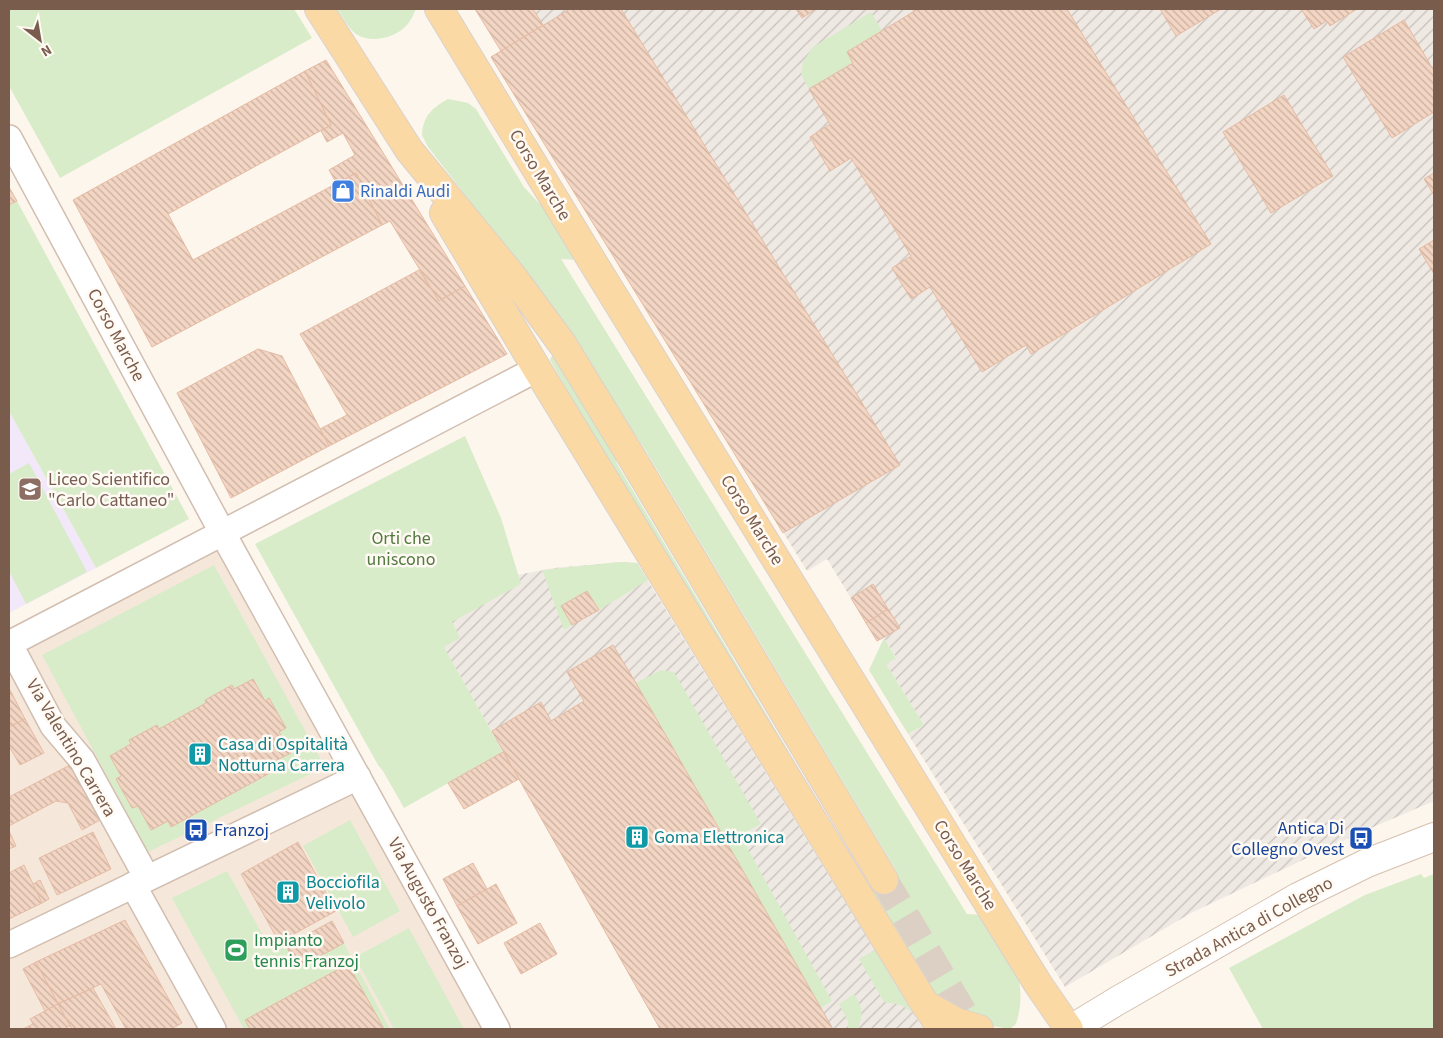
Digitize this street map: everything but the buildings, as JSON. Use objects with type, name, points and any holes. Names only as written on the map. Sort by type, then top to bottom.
[{"type":"main road","points":[[319,9],[409,150],[463,246],[942,1029]]},
{"type":"main road","name":"Corso Marche","points":[[439,9],[1033,976],[1070,1029]]},
{"type":"main road","points":[[409,150],[513,277],[563,345],[884,880]]},
{"type":"main road","name":"Strada Antica di Collegno","points":[[1070,1029],[1298,897],[1367,863],[1434,837]]},
{"type":"main road","points":[[925,1004],[956,1022],[979,1029]]},
{"type":"street","name":"Corso Marche","points":[[9,138],[222,532],[358,777]]},
{"type":"street","points":[[9,643],[538,369]]},
{"type":"street","name":"Via Valentino Carrera","points":[[9,643],[53,726],[82,760],[213,1029]]},
{"type":"street","points":[[9,945],[358,777]]},
{"type":"street","name":"Via Augusto Franzoj","points":[[358,777],[497,1029]]},
{"type":"shaded area","points":[[475,9],[1434,9],[1434,801],[1364,831],[1191,913],[1065,987],[908,734],[924,725],[886,664],[896,657],[884,638],[877,641],[827,559],[807,571],[491,57],[501,51]]},
{"type":"shaded area","name":"Liceo Scientifico \"Carlo Cattaneo\"","points":[[9,411],[96,568],[9,613]]},
{"type":"shaded area","points":[[222,532],[498,1029],[9,1029],[9,643]]},
{"type":"shaded area","points":[[621,562],[637,563],[923,1029],[660,1029],[426,616],[461,596],[517,575],[554,568]]},
{"type":"green space","points":[[9,9],[294,9],[312,38],[60,178],[9,86]]},
{"type":"green space","points":[[337,9],[416,9],[406,26],[396,34],[368,39],[356,34]]},
{"type":"green space","points":[[871,12],[882,31],[847,52],[853,63],[809,89],[801,74],[803,62],[813,47]]},
{"type":"green space","points":[[448,99],[468,103],[476,109],[524,187],[548,213],[582,260],[561,259],[967,914],[986,915],[1009,954],[1019,979],[1020,1008],[1016,1024],[1010,1029],[986,1025],[930,995],[612,468],[550,360],[552,356],[557,359],[612,447],[617,464],[870,888],[897,872],[644,448],[532,281],[428,147],[422,135],[426,118],[433,109]]},
{"type":"green space","points":[[17,201],[189,519],[96,568],[9,411],[9,205]]},
{"type":"green space","name":"Orti che uniscono","points":[[465,436],[501,518],[521,584],[452,622],[460,638],[444,647],[503,752],[404,808],[378,765],[255,544]]},
{"type":"green space","name":"Liceo Scientifico \"Carlo Cattaneo\"","points":[[29,463],[87,572],[26,604],[9,571],[9,474]]},
{"type":"green space","points":[[621,562],[637,563],[648,580],[599,610],[587,591],[561,606],[572,625],[564,630],[542,570]]},
{"type":"green space","points":[[214,565],[325,767],[148,852],[42,655]]},
{"type":"green space","points":[[884,638],[896,658],[886,664],[924,725],[908,734],[869,670]]},
{"type":"green space","points":[[661,670],[674,672],[761,824],[740,835],[832,1001],[821,1008],[636,683]]},
{"type":"green space","points":[[350,820],[400,911],[353,937],[303,846]]},
{"type":"green space","name":"Impianto tennis Franzoj","points":[[227,871],[273,953],[332,921],[390,1029],[244,1029],[172,898]]},
{"type":"green space","points":[[1421,874],[1424,878],[1434,874],[1434,1029],[1263,1029],[1229,968],[1365,895]]},
{"type":"green space","points":[[409,928],[464,1029],[394,1029],[355,957]]},
{"type":"green space","points":[[875,950],[912,1012],[901,1005],[884,1002],[859,959]]},
{"type":"green space","points":[[854,994],[861,1007],[861,1019],[858,1029],[848,1029],[848,1021],[839,1004]]},
{"type":"tunnel","points":[[884,880],[973,1029]]},
{"type":"place","name":"Rinaldi Audi","points":[[343,191]]},
{"type":"place","name":"Liceo Scientifico \"Carlo Cattaneo\"","points":[[30,489]]},
{"type":"place","name":"Casa di Ospitalità Notturna Carrera","points":[[200,754]]},
{"type":"place","name":"Franzoj","points":[[196,830]]},
{"type":"place","name":"Goma Elettronica","points":[[637,837]]},
{"type":"place","name":"Antica Di Collegno Ovest","points":[[1361,838]]},
{"type":"place","name":"Bocciofila Velivolo","points":[[288,892]]},
{"type":"place","name":"Impianto tennis Franzoj","points":[[236,950]]}]
